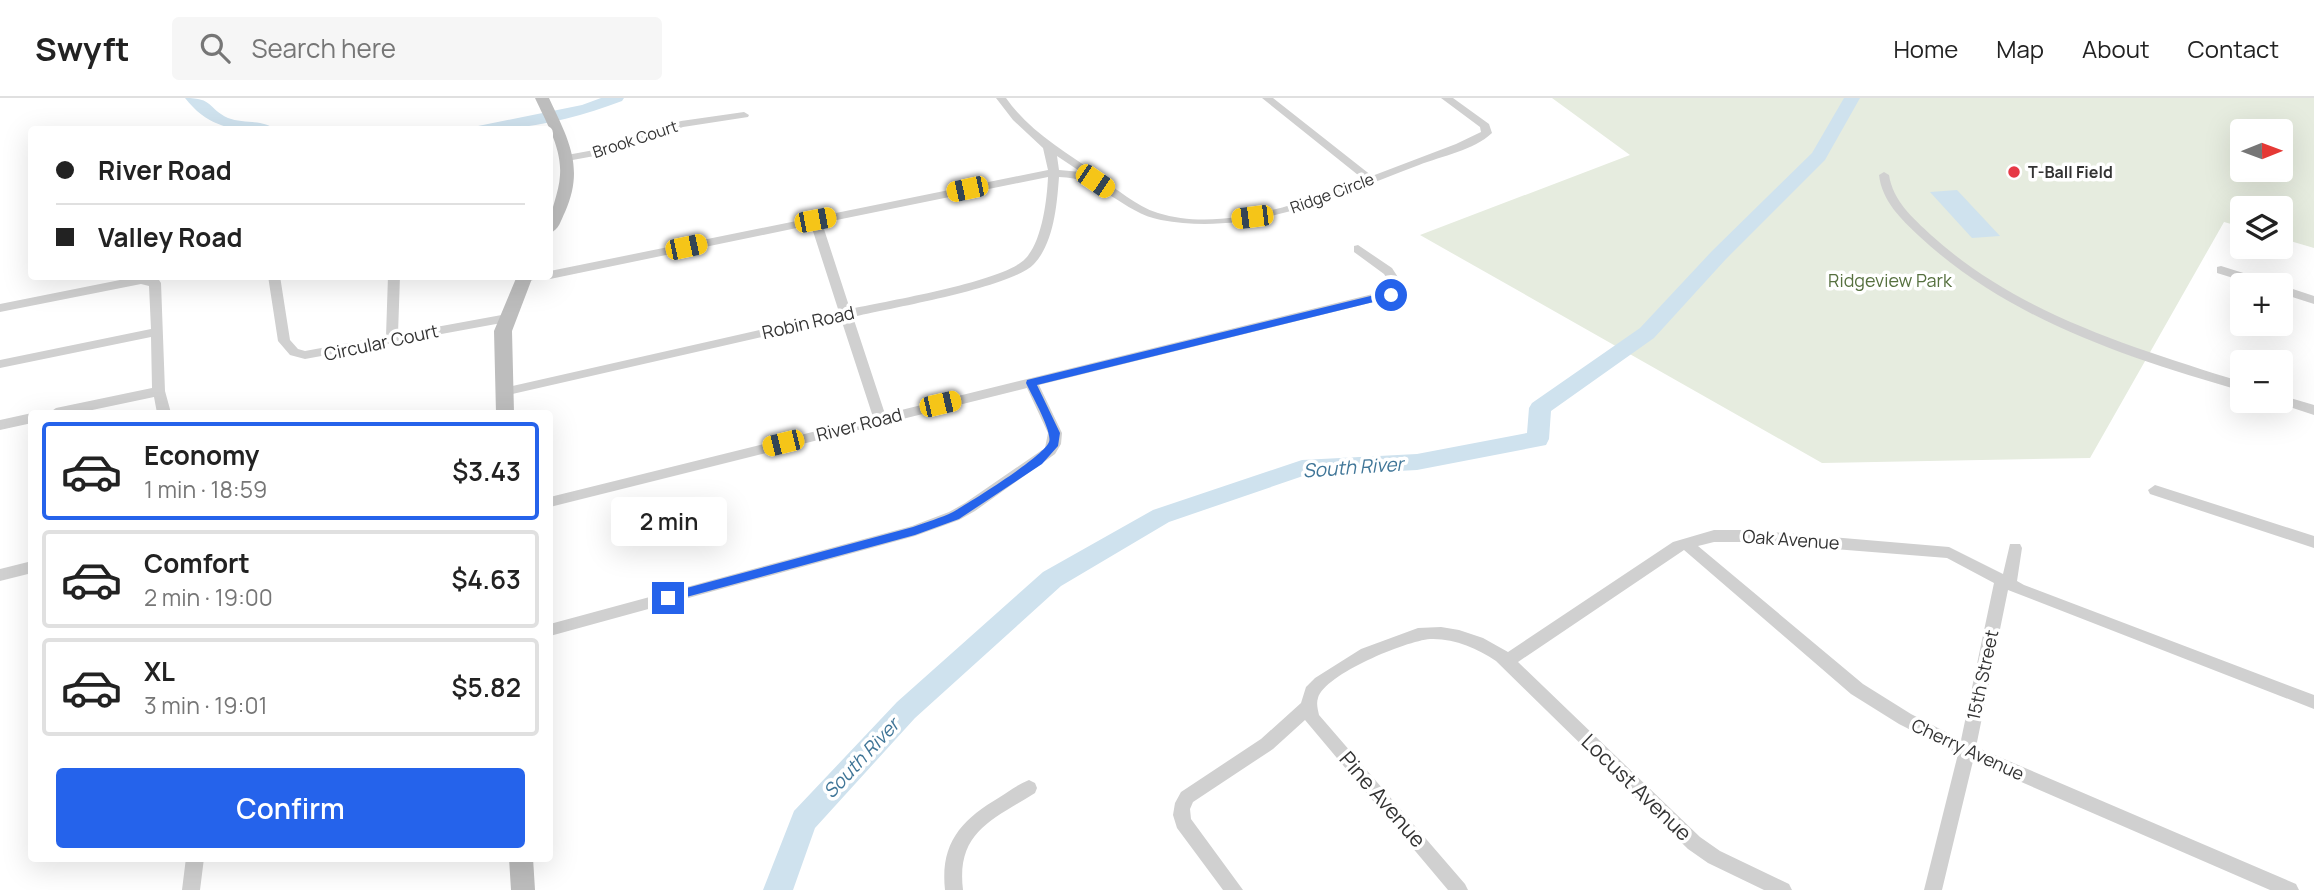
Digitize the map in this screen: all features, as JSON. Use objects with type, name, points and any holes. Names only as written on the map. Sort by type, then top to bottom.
[{"type":"main road","points":[[542,99],[562,143],[569,181],[553,221]]},
{"type":"main road","points":[[505,410],[502,336],[507,318],[528,280]]},
{"type":"main road","points":[[521,862],[523,890]]},
{"type":"street","name":"Ridge Circle","points":[[1001,98],[1017,119],[1048,147],[1092,174],[1091,179]]},
{"type":"street","points":[[1267,98],[1369,179]]},
{"type":"street","name":"Ridge Circle","points":[[1053,184],[1091,179],[1142,211],[1166,218],[1206,221],[1272,214],[1488,132],[1485,126],[1446,98]]},
{"type":"street","name":"Brook Court","points":[[567,159],[607,151],[681,124],[744,115]]},
{"type":"street","points":[[553,274],[1025,176],[1043,165],[1048,147]]},
{"type":"street","points":[[1048,147],[1053,184]]},
{"type":"street","points":[[1884,175],[1889,194],[1906,216],[1939,249],[1979,281],[2070,328],[2230,383]]},
{"type":"street","points":[[1025,176],[1053,184],[1091,179]]},
{"type":"street","name":"Robin Road","points":[[503,392],[988,282],[1020,269],[1032,259],[1038,248],[1053,184]]},
{"type":"street","points":[[815,220],[880,420]]},
{"type":"street","name":"River Road","points":[[553,501],[1394,293],[1397,285],[1392,275],[1358,249]]},
{"type":"street","points":[[2221,270],[2230,273]]},
{"type":"street","points":[[0,308],[148,280],[155,283],[159,391],[163,410]]},
{"type":"street","name":"Circular Court","points":[[275,280],[284,341],[294,352],[314,356],[507,318]]},
{"type":"street","points":[[392,340],[394,280]]},
{"type":"street","points":[[2293,293],[2314,300]]},
{"type":"street","points":[[0,364],[156,332]]},
{"type":"street","points":[[553,629],[915,531],[954,516],[1038,461],[1054,443],[1055,433],[1031,383]]},
{"type":"street","points":[[70,410],[159,391]]},
{"type":"street","points":[[2293,403],[2314,410]]},
{"type":"street","points":[[0,425],[28,419]]},
{"type":"street","points":[[2155,489],[2314,542]]},
{"type":"street","name":"Oak Avenue","points":[[1507,661],[1663,554],[1685,543],[1726,535],[1930,550],[1957,555],[2005,583],[2314,702]]},
{"type":"street","name":"Cherry Avenue","points":[[1685,543],[1857,689],[1905,719],[1967,751],[2290,890]]},
{"type":"street","name":"15th Street","points":[[1933,890],[2015,548]]},
{"type":"street","points":[[0,575],[28,568]]},
{"type":"street","points":[[1234,890],[1183,822],[1180,813],[1182,804],[1188,797],[1267,744],[1308,707],[1313,691],[1336,671],[1408,637],[1431,633],[1455,635],[1489,647],[1507,661]]},
{"type":"street","name":"Locust Avenue","points":[[1507,661],[1694,843],[1714,857],[1783,890]]},
{"type":"street","name":"Pine Avenue","points":[[1308,707],[1312,718],[1459,890]]},
{"type":"street","points":[[954,890],[952,866],[962,838],[971,826],[1029,788]]},
{"type":"street","points":[[191,890],[194,862]]},
{"type":"green space","name":"Ridgeview Park","points":[[1552,98],[2314,98],[2314,248],[2293,242],[2293,196],[2230,196],[2230,224],[2224,222],[2090,458],[1822,463],[1420,235],[1630,155]]},
{"type":"water","points":[[1957,190],[2000,236],[1972,238],[1930,192]]},
{"type":"waterway","name":"South River","points":[[193,98],[223,122],[246,126]]},
{"type":"waterway","name":"South River","points":[[503,126],[586,109],[616,98]]},
{"type":"waterway","name":"South River","points":[[778,890],[804,820],[906,710],[1052,579],[1161,516],[1302,468],[1417,462],[1538,439],[1540,408],[1647,333],[1719,255],[1819,156],[1852,98]]},
{"type":"place","name":"T-Ball Field","points":[[2014,172]]},
{"type":"route","points":[[668,598],[915,531],[970,507],[1038,461],[1054,443],[1055,433],[1031,383],[1391,295]]}]
